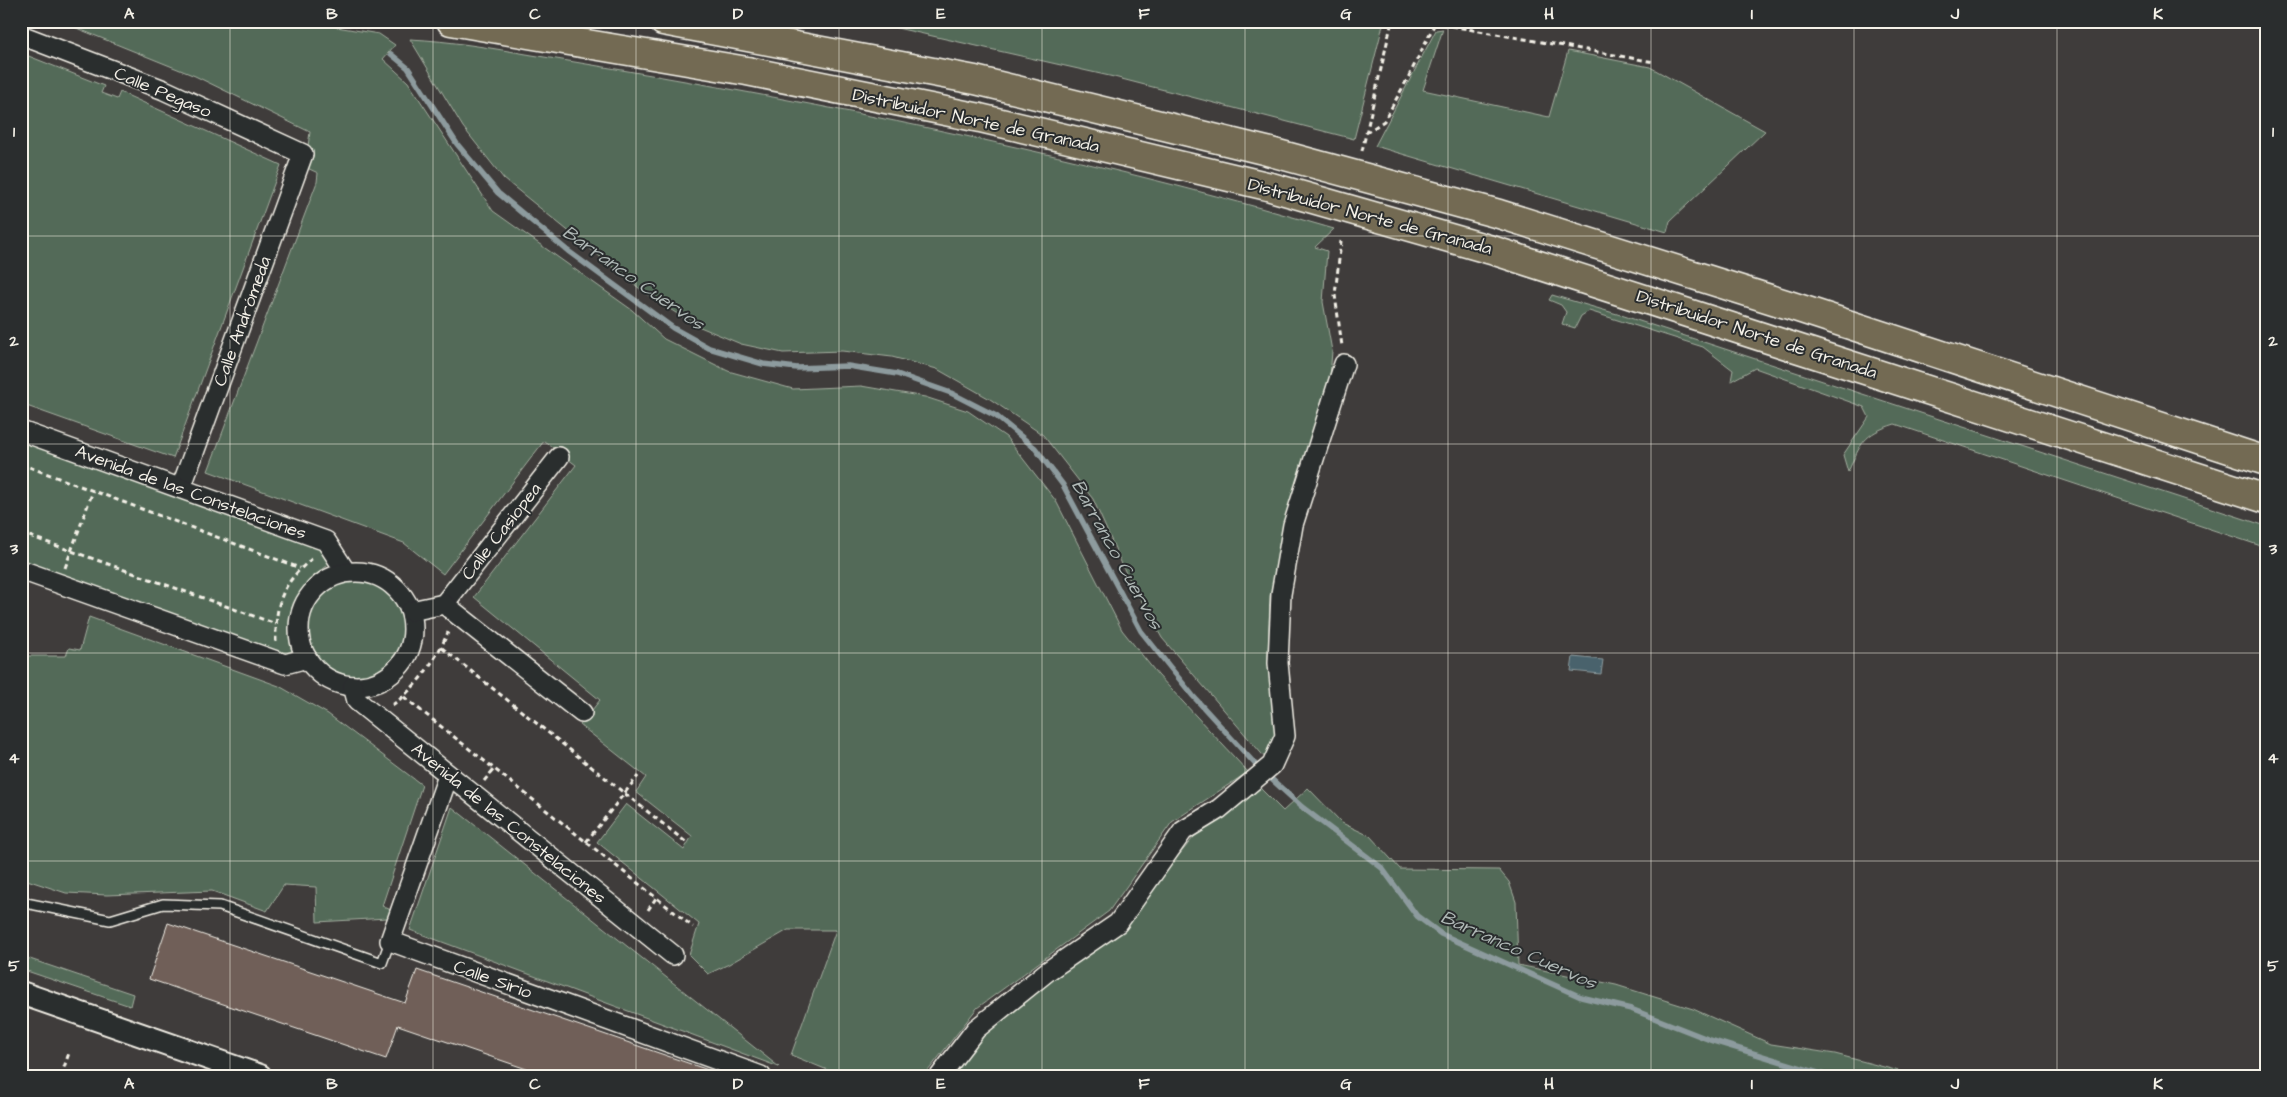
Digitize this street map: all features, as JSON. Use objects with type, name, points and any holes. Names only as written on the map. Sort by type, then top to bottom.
[{"type":"main road","name":"Distribuidor Norte de Granada","points":[[451,21],[747,71],[980,118],[1271,187],[1495,251],[2266,499]]},
{"type":"main road","name":"Distribuidor Norte de Granada","points":[[663,21],[746,35],[975,80],[1268,151],[1480,209],[1799,308],[2266,460]]},
{"type":"street","name":"Calle Pegaso","points":[[21,34],[164,90],[303,154]]},
{"type":"street","name":"Calle Andrómeda","points":[[180,488],[303,154]]},
{"type":"street","points":[[940,1076],[976,1029],[1048,971],[1118,923],[1183,831],[1219,809],[1272,765],[1285,736],[1278,663],[1281,594],[1293,526],[1344,364]]},
{"type":"street","name":"Avenida de las Constelaciones","points":[[21,431],[326,541],[346,572]]},
{"type":"street","name":"Calle Casiopea","points":[[444,604],[559,457]]},
{"type":"street","points":[[21,570],[285,664],[307,658]]},
{"type":"street","points":[[346,572],[363,572],[379,576],[393,584],[404,596],[411,611],[414,630],[410,648],[402,664],[388,676],[371,684],[353,686],[335,682],[319,672],[307,658],[300,641],[299,623],[304,605],[314,590],[329,578],[346,572]]},
{"type":"street","points":[[411,611],[444,604],[582,713]]},
{"type":"street","name":"Avenida de las Constelaciones","points":[[353,686],[358,702],[673,955]]},
{"type":"street","points":[[390,941],[448,776]]},
{"type":"street","name":"Calle Sirio","points":[[390,941],[761,1076]]},
{"type":"street","points":[[24,997],[260,1076]]},
{"type":"lane","points":[[21,902],[110,920],[162,904],[220,906],[382,963],[390,941]]},
{"type":"path","points":[[1362,151],[1392,21]]},
{"type":"path","points":[[1366,133],[1384,121],[1408,78],[1435,22],[1654,62]]},
{"type":"path","points":[[1341,241],[1335,295],[1344,364]]},
{"type":"path","points":[[21,464],[300,568]]},
{"type":"path","points":[[62,575],[93,491]]},
{"type":"path","points":[[21,533],[276,624]]},
{"type":"path","points":[[276,650],[276,624],[281,595],[300,568],[318,554]]},
{"type":"path","points":[[386,710],[404,697],[442,648],[450,628]]},
{"type":"path","points":[[442,648],[687,843]]},
{"type":"path","points":[[404,697],[693,927]]},
{"type":"path","points":[[481,785],[494,769]]},
{"type":"path","points":[[586,842],[638,776]]},
{"type":"path","points":[[644,915],[656,898]]},
{"type":"path","points":[[61,1076],[69,1053]]},
{"type":"green space","points":[[59,21],[300,21],[379,34],[395,45],[383,59],[408,82],[493,211],[632,310],[664,339],[728,371],[793,389],[861,386],[925,397],[968,411],[1006,437],[1056,501],[1122,630],[1158,675],[1248,772],[1172,822],[1109,911],[977,1008],[924,1076],[842,1076],[791,1055],[836,930],[788,930],[708,974],[689,955],[699,924],[597,842],[626,804],[684,850],[692,836],[636,792],[646,777],[580,725],[600,700],[474,597],[576,465],[544,441],[443,574],[404,543],[208,471],[317,182],[318,173],[305,167],[310,132],[195,76]]},
{"type":"green space","points":[[866,21],[1384,21],[1354,139],[1114,77]]},
{"type":"green space","points":[[1443,29],[1423,90],[1549,117],[1568,51],[1650,67],[1765,131],[1670,221],[1667,232],[1375,146],[1436,30]]},
{"type":"green space","points":[[410,39],[456,43],[501,50],[675,79],[856,113],[1097,166],[1334,229],[1315,247],[1327,251],[1323,302],[1332,351],[1329,389],[1285,531],[1270,596],[1268,658],[1278,719],[1276,738],[1267,760],[1162,638],[1125,571],[1093,499],[1043,435],[990,399],[937,369],[892,357],[842,351],[783,353],[741,344],[693,324],[645,293],[504,179],[463,127]]},
{"type":"green space","points":[[21,53],[104,86],[101,93],[117,99],[120,92],[281,165],[173,458],[21,404]]},
{"type":"green space","points":[[1552,295],[1624,316],[2266,526],[2266,546],[2261,546],[1895,424],[1876,432],[1864,441],[1848,472],[1843,455],[1869,417],[1864,407],[1755,368],[1731,381],[1733,370],[1703,347],[1589,311],[1581,316],[1575,328],[1562,324],[1566,312],[1561,305],[1549,300]]},
{"type":"green space","points":[[21,437],[323,545],[332,562],[309,580],[297,597],[289,625],[294,654],[280,657],[21,562]]},
{"type":"green space","points":[[356,581],[374,584],[390,595],[401,611],[404,629],[401,647],[390,663],[374,674],[356,677],[338,674],[322,663],[311,647],[308,629],[311,611],[322,595],[338,584]]},
{"type":"green space","points":[[89,617],[279,686],[328,714],[422,785],[382,906],[391,910],[387,918],[317,922],[316,887],[284,885],[267,911],[212,891],[107,895],[66,893],[21,878],[21,656],[66,656],[69,648],[80,650]]},
{"type":"green space","points":[[1260,788],[1283,811],[1308,788],[1342,823],[1370,836],[1400,869],[1499,870],[1509,882],[1516,902],[1518,965],[1616,985],[1693,1009],[1771,1044],[1835,1054],[1899,1071],[1909,1076],[950,1076],[991,1023],[1132,911],[1199,831]]},
{"type":"green space","points":[[452,807],[779,1067],[410,930]]},
{"type":"green space","points":[[21,956],[133,994],[130,1006],[21,969]]},
{"type":"water","points":[[1573,657],[1603,660],[1601,674],[1571,671]]},
{"type":"building","points":[[168,923],[405,1003],[417,970],[717,1073],[717,1076],[547,1076],[398,1025],[386,1059],[149,979]]},
{"type":"waterway","name":"Barranco Cuervos","points":[[391,54],[408,68],[457,144],[498,193],[568,251],[673,328],[709,348],[763,364],[797,368],[848,366],[897,374],[951,393],[996,416],[1035,448],[1063,485],[1141,631],[1193,696],[1256,765],[1302,807],[1382,868],[1417,916],[1441,934],[1581,997],[1631,1009],[1710,1040],[1828,1076]]}]
